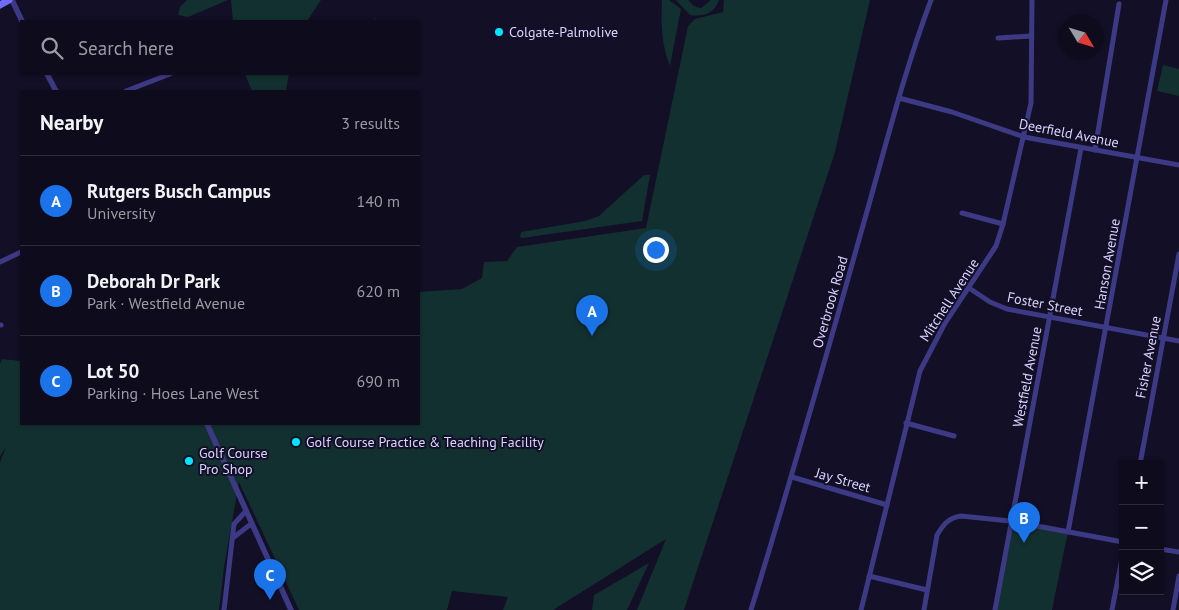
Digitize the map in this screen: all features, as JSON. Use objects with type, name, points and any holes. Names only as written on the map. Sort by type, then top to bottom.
[{"type":"main road","points":[[0,5],[11,0]]},
{"type":"street","points":[[11,0],[21,20]]},
{"type":"street","name":"Overbrook Road","points":[[751,610],[792,477],[899,98],[931,0]]},
{"type":"street","name":"Mitchell Avenue","points":[[861,610],[920,372],[930,347],[996,246],[1003,224],[1024,137],[1033,88],[1032,0]]},
{"type":"street","name":"Hanson Avenue","points":[[1068,532],[1166,0]]},
{"type":"street","points":[[1095,150],[1119,4]]},
{"type":"street","points":[[998,38],[1031,36]]},
{"type":"street","points":[[48,75],[55,90]]},
{"type":"street","points":[[129,90],[167,75]]},
{"type":"street","name":"Deerfield Avenue","points":[[899,98],[952,112],[1024,137],[1179,165]]},
{"type":"street","name":"Westfield Avenue","points":[[995,610],[1081,148]]},
{"type":"street","points":[[962,213],[1003,224]]},
{"type":"street","points":[[0,262],[20,252]]},
{"type":"street","name":"Fisher Avenue","points":[[1141,460],[1179,254]]},
{"type":"street","name":"Foster Street","points":[[969,288],[990,302],[1008,309],[1179,342]]},
{"type":"street","points":[[906,423],[954,436]]},
{"type":"street","points":[[207,425],[291,610]]},
{"type":"street","name":"Jay Street","points":[[792,477],[887,505]]},
{"type":"street","points":[[224,610],[234,524],[246,511]]},
{"type":"street","points":[[924,610],[937,535],[947,521],[960,516],[1011,521],[1119,541]]},
{"type":"street","points":[[233,537],[252,524]]},
{"type":"street","points":[[1164,549],[1179,552]]},
{"type":"street","points":[[1112,610],[1119,574]]},
{"type":"street","points":[[869,576],[927,590]]},
{"type":"street","points":[[1173,610],[1179,576]]},
{"type":"green space","points":[[187,0],[228,0],[188,17],[178,15],[180,7]]},
{"type":"green space","points":[[231,0],[321,0],[308,20],[233,20]]},
{"type":"green space","points":[[662,0],[669,0],[681,9],[670,66],[662,33]]},
{"type":"green space","points":[[676,0],[688,0],[694,6],[701,8],[711,0],[719,0],[714,9],[708,13],[695,16],[690,15]]},
{"type":"green space","points":[[724,0],[870,0],[835,152],[684,610],[637,610],[666,539],[553,610],[503,610],[508,597],[452,591],[447,610],[299,610],[239,482],[224,567],[219,610],[0,610],[0,462],[6,447],[0,456],[0,363],[2,359],[20,361],[20,425],[420,425],[420,292],[462,289],[482,278],[484,262],[507,261],[517,247],[646,228],[688,26],[695,19],[723,12]]},
{"type":"green space","points":[[1163,65],[1179,69],[1179,96],[1157,91]]},
{"type":"green space","points":[[245,75],[289,75],[286,90],[252,90]]},
{"type":"green space","points":[[644,175],[650,175],[642,221],[520,237],[521,232],[585,221],[599,216]]},
{"type":"green space","points":[[1011,522],[1068,532],[1052,610],[993,610]]},
{"type":"green space","points":[[649,563],[627,610],[592,610],[594,595]]},
{"type":"place","name":"Colgate-Palmolive","points":[[499,32]]},
{"type":"place","name":"Rutgers Busch Campus","points":[[592,336]]},
{"type":"place","name":"Golf Course Practice & Teaching Facility","points":[[296,442]]},
{"type":"place","name":"Golf Course Pro Shop","points":[[189,461]]},
{"type":"place","name":"Deborah Dr Park","points":[[1024,543]]},
{"type":"place","name":"Lot 50","points":[[270,600]]}]
